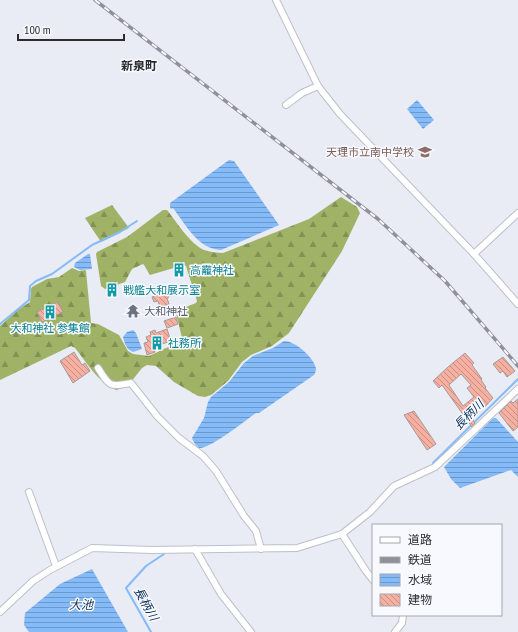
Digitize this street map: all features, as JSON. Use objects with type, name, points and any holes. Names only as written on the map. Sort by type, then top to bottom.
[{"type":"street","points":[[276,0],[318,86],[340,114],[474,254],[518,304]]},
{"type":"street","points":[[286,104],[302,93],[318,86]]},
{"type":"street","points":[[474,254],[518,213]]},
{"type":"street","points":[[98,368],[106,382],[115,386],[131,383],[178,438],[203,456],[216,471],[244,516],[256,531],[261,549]]},
{"type":"street","points":[[0,612],[34,581],[56,566],[92,548],[152,550],[297,548],[342,534],[370,512],[394,486],[435,467],[518,389]]},
{"type":"street","points":[[29,492],[56,566]]},
{"type":"street","points":[[342,534],[372,579]]},
{"type":"street","points":[[195,549],[221,594],[251,632]]},
{"type":"street","points":[[395,632],[402,623],[403,616]]},
{"type":"green space","points":[[341,197],[357,207],[360,213],[342,251],[289,333],[272,346],[251,355],[242,362],[228,381],[211,395],[205,397],[198,396],[174,382],[156,366],[147,365],[142,368],[127,387],[116,390],[98,377],[75,348],[71,346],[0,380],[0,326],[19,309],[30,302],[32,287],[47,279],[59,277],[72,268],[79,271],[86,271],[91,323],[98,324],[119,335],[128,351],[133,354],[149,356],[179,342],[182,338],[176,313],[178,310],[196,303],[197,301],[186,266],[184,265],[150,275],[143,264],[132,269],[125,282],[105,289],[101,286],[96,254],[97,252],[127,237],[163,210],[167,210],[189,238],[199,247],[216,253],[223,253],[309,219]]},
{"type":"green space","points":[[112,205],[129,228],[101,242],[85,218]]},
{"type":"water","points":[[417,100],[434,120],[423,129],[407,109]]},
{"type":"water","points":[[229,160],[234,161],[279,225],[221,250],[213,249],[199,241],[193,235],[173,208],[171,209],[170,203]]},
{"type":"water","points":[[90,254],[92,269],[80,270],[74,267],[75,263]]},
{"type":"water","points":[[133,330],[136,333],[142,349],[133,352],[127,348],[123,337],[127,332]]},
{"type":"water","points":[[284,341],[293,343],[308,355],[315,365],[316,370],[314,375],[219,439],[211,444],[199,448],[192,438],[204,418],[208,402],[211,397],[229,382],[244,363],[253,356],[273,348]]},
{"type":"water","points":[[493,418],[496,418],[518,442],[518,477],[511,470],[460,488],[451,479],[444,467]]},
{"type":"water","name":"大池","points":[[92,569],[128,632],[29,632],[24,625],[25,613],[60,584]]},
{"type":"building","points":[[163,287],[165,293],[168,292],[169,297],[167,298],[169,304],[160,307],[158,301],[154,302],[152,297],[156,296],[154,290]]},
{"type":"building","name":"大和神社 参集館","points":[[58,302],[63,312],[42,322],[37,312]]},
{"type":"building","points":[[176,317],[178,324],[167,328],[164,321]]},
{"type":"building","name":"社務所","points":[[167,329],[171,341],[153,347],[155,352],[147,355],[144,343],[148,342],[146,337],[151,335],[150,332],[155,330],[156,333]]},
{"type":"building","points":[[74,352],[82,365],[85,363],[90,371],[73,383],[60,361]]},
{"type":"building","points":[[465,353],[474,363],[472,365],[482,379],[481,380],[486,387],[485,388],[493,398],[484,408],[483,407],[480,410],[477,406],[470,415],[475,423],[472,427],[442,385],[439,388],[433,381]],"holes":[[[461,374],[471,385],[467,388],[474,397],[463,406],[449,385]]]},
{"type":"building","points":[[503,357],[515,371],[507,377],[503,371],[500,373],[493,364]]},
{"type":"building","points":[[518,399],[518,427],[513,431],[499,413],[511,401],[513,403]]},
{"type":"building","points":[[414,411],[436,444],[427,450],[404,415]]},
{"type":"waterway","points":[[0,324],[29,300],[30,286],[36,281],[52,274],[92,245],[120,232],[137,221]]},
{"type":"waterway","name":"長柄川","points":[[433,463],[518,379]]},
{"type":"waterway","name":"長柄川","points":[[151,632],[126,588],[146,566],[164,554]]},
{"type":"railway","points":[[95,0],[378,219],[445,281],[518,366]]},
{"type":"place","name":"天理市立南中学校","points":[[425,152]]},
{"type":"place","name":"高龗神社","points":[[179,270]]},
{"type":"place","name":"戦艦大和展示室","points":[[112,290]]},
{"type":"place","name":"大和神社","points":[[133,311]]},
{"type":"place","name":"大和神社 参集館","points":[[50,312]]},
{"type":"place","name":"社務所","points":[[157,343]]},
{"type":"district","name":"新泉町","points":[[139,66]]}]
